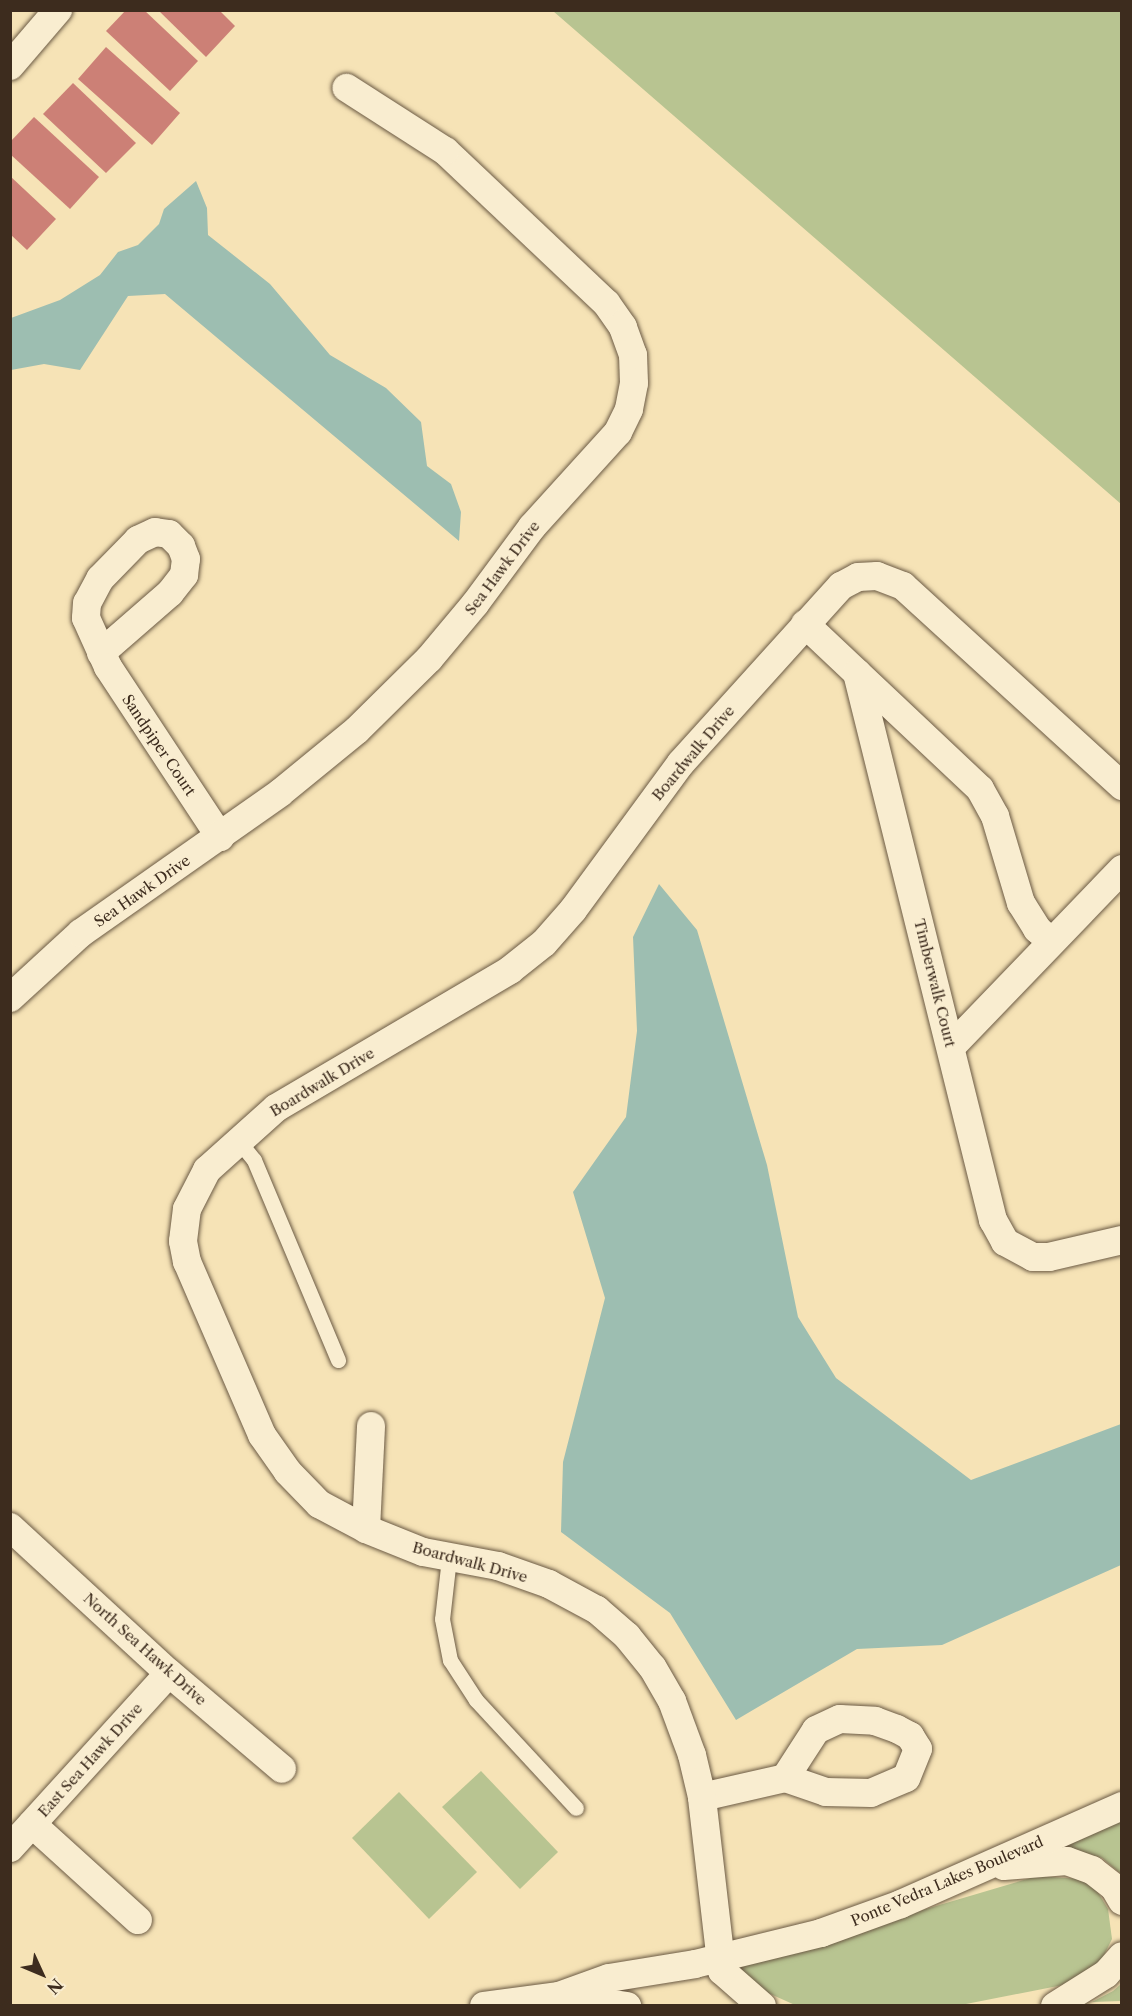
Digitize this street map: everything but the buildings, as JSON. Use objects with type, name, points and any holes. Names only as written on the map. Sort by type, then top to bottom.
[{"type":"street","points":[[10,66],[58,10]]},
{"type":"street","name":"Sea Hawk Drive","points":[[10,998],[81,933],[220,837],[357,730],[429,659],[475,604],[532,527],[618,432],[629,409],[634,383],[633,355],[623,327],[606,303],[445,151],[347,88]]},
{"type":"street","name":"Boardwalk Drive","points":[[762,2006],[732,1983],[719,1959],[702,1797],[672,1701],[627,1636],[597,1610],[549,1584],[498,1566],[449,1557],[366,1529],[320,1504],[288,1472],[262,1436],[187,1262],[183,1241],[187,1209],[207,1170],[237,1139],[276,1108],[510,970],[544,943],[573,910],[681,763],[841,586],[858,577],[877,576],[903,586],[1122,786]]},
{"type":"street","points":[[805,624],[980,789],[995,816],[1021,903],[1038,929],[1051,941]]},
{"type":"street","name":"Sandpiper Court","points":[[101,653],[220,837]]},
{"type":"street","name":"Timberwalk Court","points":[[857,673],[993,1220],[1005,1242],[1018,1252],[1049,1257],[1122,1240]]},
{"type":"street","points":[[951,1047],[1122,869]]},
{"type":"street","points":[[366,1529],[371,1426]]},
{"type":"street","name":"North Sea Hawk Drive","points":[[10,1527],[169,1673],[282,1769]]},
{"type":"street","name":"East Sea Hawk Drive","points":[[10,1848],[169,1673]]},
{"type":"street","points":[[702,1797],[785,1778]]},
{"type":"street","name":"Ponte Vedra Lakes Boulevard","points":[[548,1999],[609,1978],[719,1959],[821,1933],[983,1868],[1122,1806]]},
{"type":"street","points":[[32,1824],[138,1920]]},
{"type":"street","points":[[983,1868],[1067,1861],[1092,1870],[1114,1887],[1122,1901]]},
{"type":"street","points":[[1055,2006],[1106,1974],[1122,1956]]},
{"type":"street","name":"Ponte Vedra Lakes Boulevard","points":[[496,2004],[548,1999],[627,2006]]},
{"type":"lane","points":[[237,1139],[254,1160],[338,1360]]},
{"type":"lane","points":[[449,1557],[442,1619],[450,1660],[476,1700],[576,1808]]},
{"type":"green space","points":[[553,11],[1121,11],[1121,504],[945,351]]},
{"type":"green space","points":[[481,1771],[558,1852],[520,1889],[442,1807]]},
{"type":"green space","points":[[399,1792],[477,1872],[429,1919],[352,1838]]},
{"type":"green space","points":[[1121,1818],[1121,1874],[1102,1858],[1064,1846]]},
{"type":"green space","points":[[1037,1876],[1081,1879],[1096,1889],[1108,1909],[1112,1939],[1102,1959],[1085,1975],[1063,1985],[961,2005],[795,2005],[757,1988],[737,1965]]},
{"type":"green space","points":[[1121,1984],[1121,2001],[1092,2002],[1113,1991]]},
{"type":"shaded area","points":[[196,181],[207,208],[208,235],[270,284],[330,355],[386,388],[421,422],[427,466],[451,484],[461,512],[459,541],[165,294],[128,296],[80,370],[44,364],[11,370],[11,318],[60,300],[100,275],[118,252],[138,245],[159,224],[164,209]]},
{"type":"shaded area","points":[[659,884],[697,930],[767,1165],[798,1317],[836,1378],[971,1480],[1121,1424],[1121,1565],[942,1645],[857,1649],[736,1720],[670,1613],[561,1532],[563,1462],[605,1298],[573,1192],[626,1117],[637,1031],[633,937]]}]
